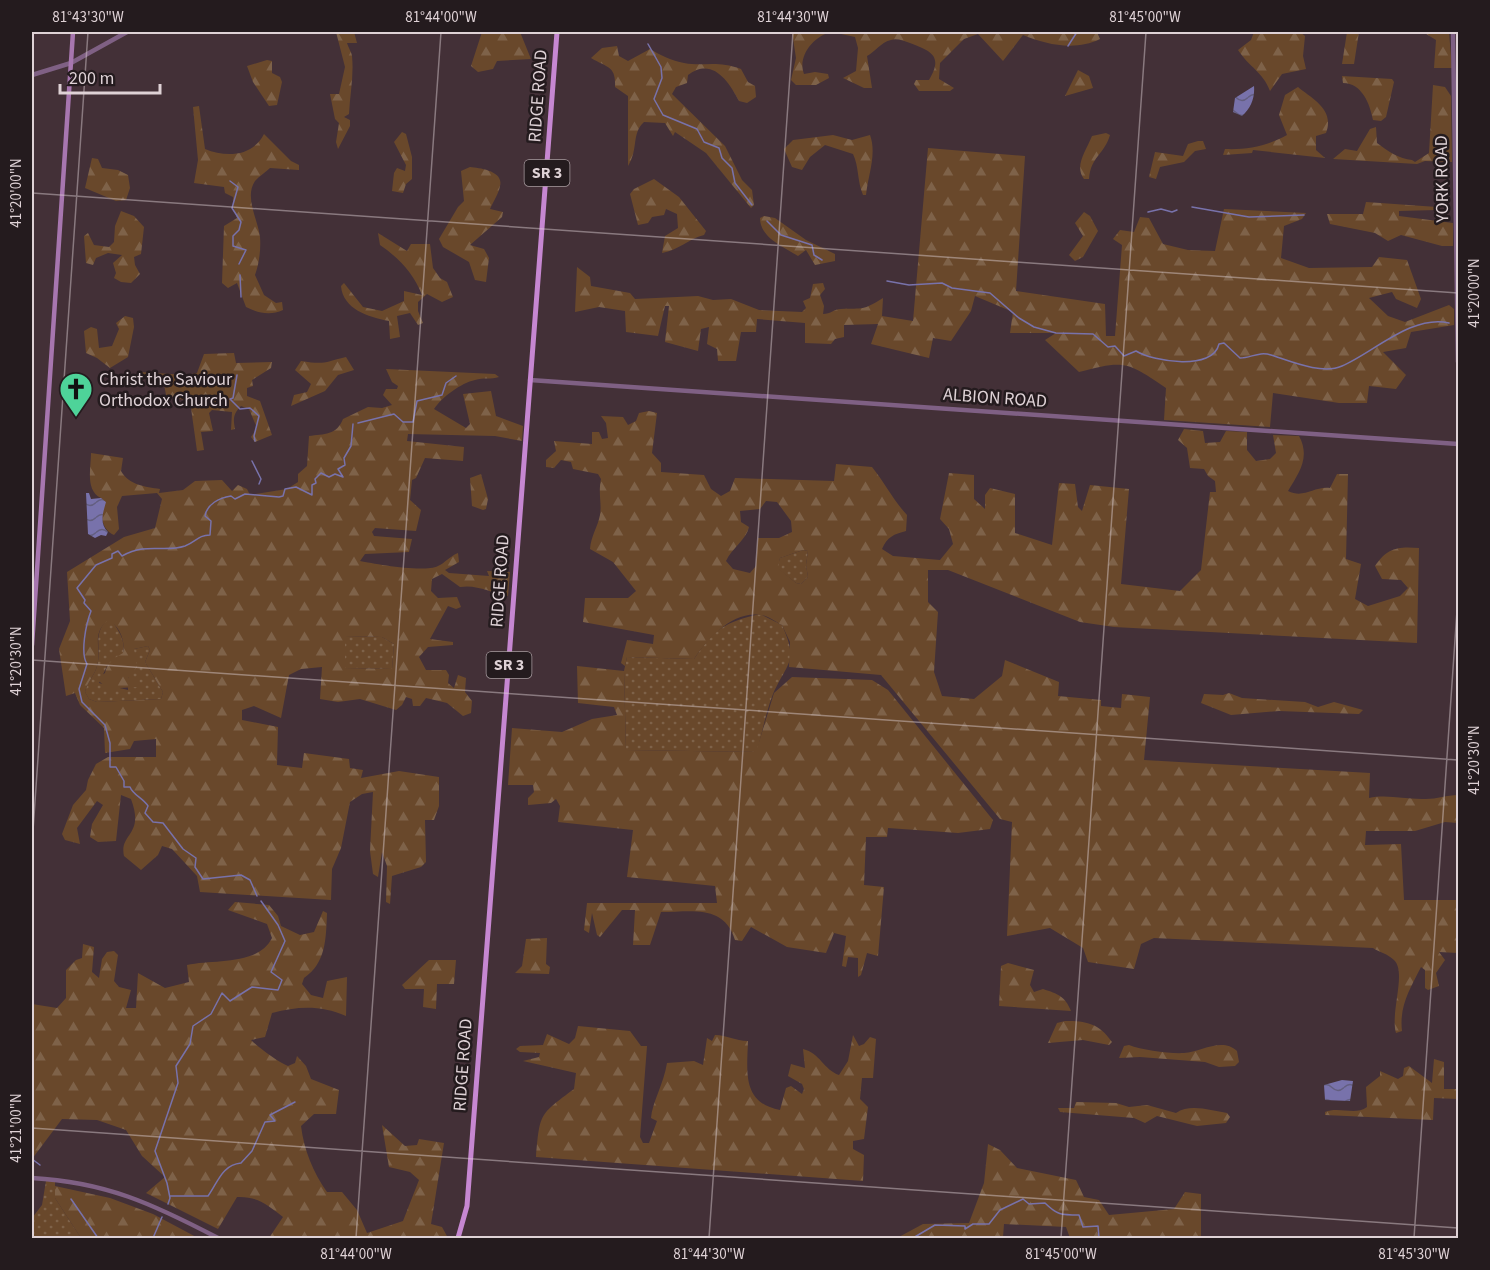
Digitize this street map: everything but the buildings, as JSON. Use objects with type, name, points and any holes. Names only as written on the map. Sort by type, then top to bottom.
[{"type":"main road","points":[[32,645],[73,32]]},
{"type":"main road","name":"RIDGE ROAD","points":[[458,1239],[467,1206],[558,32]]},
{"type":"street","points":[[32,75],[71,63],[128,32]]},
{"type":"street","name":"YORK ROAD","points":[[1453,32],[1458,362]]},
{"type":"street","name":"ALBION ROAD","points":[[530,380],[1458,444]]},
{"type":"street","points":[[32,1178],[98,1186],[158,1206],[218,1239]]},
{"type":"green space","points":[[336,32],[354,32],[357,43],[347,43],[352,55],[353,71],[349,114],[344,117],[350,120],[350,126],[338,149],[336,142],[339,123],[335,119],[330,94],[339,94],[345,67]]},
{"type":"green space","points":[[482,32],[520,32],[531,59],[497,61],[493,69],[478,72],[471,66]]},
{"type":"green space","points":[[792,32],[831,32],[813,42],[808,48],[802,67],[804,74],[815,72],[828,74],[829,78],[816,85],[796,85],[791,80],[796,58]]},
{"type":"green space","points":[[832,32],[1097,32],[1100,39],[1071,46],[1042,42],[1023,35],[1003,61],[978,34],[964,39],[940,63],[939,79],[954,88],[950,91],[919,91],[914,84],[916,80],[929,80],[935,65],[935,59],[929,52],[900,40],[887,41],[867,56],[872,88],[864,88],[843,78],[856,71],[858,48],[855,37]]},
{"type":"green space","points":[[1254,32],[1300,32],[1305,36],[1303,56],[1306,69],[1282,74],[1270,91],[1264,79],[1238,50],[1251,40]]},
{"type":"green space","points":[[1347,32],[1359,32],[1354,64],[1342,64]]},
{"type":"green space","points":[[1423,32],[1449,32],[1452,68],[1434,68],[1436,40]]},
{"type":"green space","points":[[617,46],[619,56],[628,61],[650,49],[680,62],[717,64],[741,69],[748,82],[755,86],[756,97],[747,103],[739,101],[730,86],[718,73],[705,69],[688,75],[687,83],[676,87],[672,94],[725,146],[742,180],[752,190],[754,205],[751,208],[706,153],[675,132],[673,136],[665,123],[644,122],[636,136],[628,166],[628,96],[615,87],[614,75],[610,68],[591,58],[602,48]]},
{"type":"green space","points":[[267,60],[272,61],[272,73],[280,77],[282,82],[277,105],[269,106],[253,82],[247,66]]},
{"type":"green space","points":[[1078,70],[1089,76],[1093,88],[1065,96]]},
{"type":"green space","points":[[1342,76],[1392,79],[1394,82],[1386,117],[1381,121],[1373,120],[1370,107],[1360,90],[1343,83]]},
{"type":"green space","points":[[1433,85],[1445,87],[1451,96],[1452,162],[1425,161],[1417,164],[1333,159],[1345,149],[1357,151],[1370,129],[1376,127],[1377,143],[1389,152],[1415,162],[1429,153]]},
{"type":"green space","points":[[1298,87],[1325,111],[1328,125],[1326,133],[1316,136],[1316,150],[1325,158],[1253,150],[1252,153],[1223,155],[1225,149],[1257,146],[1287,135],[1279,115],[1285,95]]},
{"type":"green space","points":[[199,106],[205,149],[222,154],[239,153],[253,147],[264,134],[291,161],[299,165],[299,170],[270,168],[255,181],[251,194],[260,237],[258,266],[255,275],[264,295],[276,303],[282,302],[283,310],[278,312],[260,312],[246,307],[237,283],[228,288],[222,283],[224,226],[237,218],[233,197],[225,193],[224,187],[194,183],[198,160],[193,107]]},
{"type":"green space","points":[[402,132],[406,134],[412,157],[412,179],[406,184],[403,193],[392,191],[394,173],[397,168],[405,171],[406,165],[394,142]]},
{"type":"green space","points":[[1106,133],[1110,135],[1107,142],[1092,165],[1089,179],[1084,179],[1080,169],[1092,136]]},
{"type":"green space","points":[[833,135],[852,140],[870,135],[873,150],[866,195],[863,195],[861,190],[853,154],[825,145],[810,157],[802,170],[792,167],[784,149],[793,140]]},
{"type":"green space","points":[[1203,141],[1206,149],[1195,151],[1184,162],[1160,167],[1156,179],[1149,177],[1155,152],[1183,156],[1188,144]]},
{"type":"green space","points":[[928,148],[1025,156],[1016,291],[1105,304],[1106,336],[1115,336],[1122,245],[1113,239],[1120,230],[1134,232],[1140,217],[1149,218],[1163,244],[1188,250],[1215,251],[1224,209],[1306,213],[1302,219],[1284,226],[1281,258],[1309,268],[1372,267],[1379,257],[1407,260],[1421,299],[1417,308],[1396,299],[1392,292],[1369,298],[1388,316],[1405,322],[1449,305],[1454,309],[1454,325],[1411,332],[1406,348],[1383,352],[1406,375],[1396,389],[1369,386],[1367,403],[1339,403],[1273,393],[1270,427],[1164,420],[1166,388],[1153,379],[1125,365],[1106,366],[1079,372],[1045,340],[1056,333],[1010,333],[1013,312],[975,296],[971,311],[951,341],[933,338],[929,358],[871,344],[878,324],[844,325],[844,337],[835,339],[831,344],[805,343],[805,323],[757,319],[756,332],[741,332],[736,361],[718,361],[717,349],[707,344],[709,327],[701,329],[698,351],[665,342],[669,306],[665,306],[658,336],[626,332],[625,311],[599,307],[575,312],[577,267],[590,277],[591,286],[630,293],[635,299],[698,296],[713,300],[731,299],[759,310],[802,312],[806,308],[803,301],[810,298],[813,284],[823,283],[825,289],[820,295],[824,306],[823,314],[839,309],[863,308],[883,298],[882,316],[913,321]]},
{"type":"green space","points":[[92,158],[98,159],[102,168],[118,170],[128,175],[130,188],[126,200],[116,201],[85,188]]},
{"type":"green space","points":[[470,167],[490,171],[500,181],[498,192],[490,209],[503,212],[502,217],[470,245],[484,249],[489,258],[486,282],[475,280],[469,262],[443,247],[439,239],[464,201],[461,171]]},
{"type":"green space","points":[[654,179],[679,197],[706,231],[704,235],[662,253],[665,236],[678,228],[677,214],[666,209],[664,215],[652,217],[648,223],[638,225],[630,194],[634,189]]},
{"type":"green space","points":[[1366,202],[1437,207],[1436,210],[1399,211],[1399,216],[1453,223],[1453,246],[1442,246],[1401,235],[1388,241],[1375,233],[1330,224],[1327,214],[1363,214]]},
{"type":"green space","points":[[121,211],[134,216],[144,227],[141,254],[134,257],[140,274],[131,283],[121,282],[114,278],[116,273],[113,263],[122,255],[108,253],[96,258],[93,265],[86,263],[84,236],[88,233],[94,245],[109,247],[114,242],[115,226]]},
{"type":"green space","points":[[1084,212],[1090,216],[1098,231],[1083,257],[1075,261],[1069,255],[1083,236],[1075,223]]},
{"type":"green space","points":[[764,216],[775,218],[806,240],[835,254],[835,261],[815,265],[806,250],[798,256],[780,245],[764,231],[760,218]]},
{"type":"green space","points":[[378,233],[407,251],[411,244],[430,244],[433,268],[440,278],[447,282],[453,297],[442,302],[427,294],[418,302],[418,311],[423,323],[418,325],[410,313],[397,316],[400,337],[390,339],[389,321],[358,311],[346,301],[341,286],[344,283],[363,307],[382,311],[404,301],[404,291],[422,295],[415,280],[405,267],[380,245]]},
{"type":"green space","points":[[125,316],[133,318],[134,327],[128,357],[110,368],[86,353],[84,331],[91,327],[97,329],[99,348],[112,346],[119,329],[116,323]]},
{"type":"green space","points":[[234,353],[236,363],[272,362],[271,368],[252,380],[253,386],[247,388],[247,396],[260,401],[272,435],[255,442],[251,437],[257,428],[249,409],[241,406],[238,409],[234,417],[235,429],[231,430],[232,412],[212,410],[209,413],[213,431],[201,432],[204,450],[197,451],[191,408],[184,400],[166,395],[164,384],[148,378],[141,372],[186,375],[197,373],[204,354]]},
{"type":"green space","points":[[346,357],[354,370],[338,375],[325,391],[291,406],[294,395],[307,392],[311,384],[295,370],[301,361],[320,363]]},
{"type":"green space","points":[[386,369],[495,374],[499,377],[478,379],[458,387],[434,409],[466,428],[470,424],[463,394],[491,391],[496,416],[523,426],[522,441],[495,436],[408,434],[407,441],[464,447],[463,461],[425,458],[416,478],[412,480],[410,500],[421,510],[416,531],[375,528],[372,532],[374,536],[412,539],[409,552],[365,554],[360,561],[422,569],[441,565],[458,553],[459,562],[445,570],[449,573],[489,576],[487,571],[510,572],[508,596],[478,588],[460,587],[442,574],[432,579],[431,591],[438,598],[457,597],[461,607],[456,609],[448,606],[430,639],[453,642],[453,645],[428,647],[419,657],[426,670],[446,670],[449,675],[448,683],[454,688],[458,675],[466,678],[465,692],[472,701],[471,713],[463,716],[447,703],[426,698],[420,706],[413,706],[412,699],[406,697],[396,710],[360,699],[338,702],[320,699],[322,667],[301,669],[289,675],[281,718],[254,706],[242,710],[242,720],[278,727],[277,765],[302,768],[304,753],[349,759],[350,768],[363,770],[361,778],[399,771],[439,777],[439,806],[434,820],[425,820],[426,862],[421,867],[392,876],[390,904],[386,902],[387,866],[382,852],[378,877],[373,874],[370,851],[373,792],[362,794],[350,802],[341,848],[332,869],[331,900],[200,892],[197,876],[172,849],[162,846],[158,855],[141,870],[124,856],[123,848],[134,827],[135,811],[131,799],[121,795],[116,841],[98,842],[90,837],[92,824],[103,805],[97,801],[77,828],[80,844],[65,840],[62,834],[73,805],[86,790],[96,764],[108,757],[156,757],[156,739],[134,741],[130,749],[105,753],[104,728],[80,705],[75,693],[66,696],[59,649],[70,621],[67,572],[124,537],[155,528],[162,499],[157,493],[122,496],[117,507],[119,529],[114,535],[109,532],[102,519],[101,498],[93,490],[91,484],[91,453],[123,458],[121,471],[124,476],[138,484],[160,489],[159,493],[183,490],[195,481],[222,480],[232,491],[238,485],[247,489],[250,495],[287,489],[298,482],[298,474],[307,466],[309,436],[334,431],[343,419],[368,407],[382,408],[392,405],[383,395],[386,389],[397,389],[398,386],[392,382]],"holes":[[[107,621],[115,625],[121,634],[123,653],[111,661],[105,673],[96,679],[114,693],[119,688],[138,687],[139,684],[128,678],[137,667],[134,649],[148,646],[150,650],[145,662],[163,692],[161,699],[97,702],[89,699],[85,692],[97,666],[99,631]],[[345,636],[382,637],[394,644],[392,669],[345,668]]]},
{"type":"green space","points":[[649,411],[657,413],[652,453],[661,463],[661,472],[704,475],[711,489],[721,496],[730,491],[735,478],[834,481],[836,464],[872,467],[907,515],[906,531],[891,537],[882,549],[893,556],[940,560],[953,544],[949,529],[940,519],[949,473],[974,475],[974,499],[985,509],[985,495],[990,488],[1015,494],[1015,533],[1052,545],[1059,483],[1075,484],[1078,507],[1082,511],[1090,485],[1129,489],[1121,584],[1180,591],[1201,570],[1210,492],[1216,492],[1215,481],[1204,469],[1190,468],[1187,448],[1178,440],[1184,429],[1203,431],[1205,443],[1220,442],[1226,431],[1247,432],[1247,450],[1256,461],[1270,459],[1276,453],[1273,435],[1299,436],[1304,451],[1302,465],[1288,491],[1299,494],[1330,488],[1337,474],[1348,474],[1346,559],[1361,564],[1355,599],[1368,606],[1400,596],[1408,588],[1401,580],[1382,579],[1375,566],[1389,552],[1405,547],[1419,548],[1417,643],[1114,627],[1080,622],[948,570],[928,570],[928,602],[938,612],[934,672],[942,696],[974,699],[1002,676],[1005,660],[1059,682],[1058,696],[1101,700],[1101,706],[1121,708],[1122,694],[1150,697],[1144,760],[1370,773],[1369,798],[1426,799],[1458,795],[1458,823],[1445,822],[1415,831],[1366,831],[1365,845],[1401,844],[1404,900],[1458,900],[1458,953],[1439,952],[1445,960],[1436,973],[1439,986],[1428,990],[1425,988],[1425,970],[1421,967],[1409,990],[1404,1006],[1402,1031],[1396,1033],[1398,966],[1392,958],[1373,948],[1154,938],[1141,944],[1134,969],[1088,962],[1083,948],[1050,928],[1007,936],[1012,822],[1000,819],[881,675],[789,667],[790,642],[782,625],[760,615],[740,617],[722,628],[706,643],[694,659],[627,657],[625,666],[621,663],[627,640],[653,644],[654,635],[583,622],[585,598],[628,598],[636,591],[613,562],[590,549],[600,515],[601,479],[598,474],[573,469],[571,462],[561,460],[554,468],[546,467],[546,460],[556,451],[554,441],[592,444],[592,432],[599,432],[602,439],[608,438],[606,423],[601,416],[623,417],[628,425],[636,421],[639,413]],"holes":[[[766,501],[777,502],[791,521],[792,532],[779,538],[758,538],[756,566],[750,573],[733,569],[726,561],[749,527],[741,522],[740,511],[760,509]],[[803,550],[808,551],[806,565],[808,577],[801,584],[796,583],[778,568],[780,558]]]},
{"type":"green space","points":[[481,474],[488,499],[486,509],[483,510],[472,506],[470,478]]},
{"type":"green space","points":[[803,550],[808,551],[806,565],[808,577],[801,584],[796,583],[777,568],[780,558]]},
{"type":"green space","points":[[760,614],[782,625],[790,647],[790,655],[789,662],[773,694],[757,752],[626,750],[624,671],[627,657],[694,659],[708,640],[721,628]]},
{"type":"green space","points":[[107,620],[112,621],[119,632],[124,649],[123,654],[107,666],[99,683],[128,690],[134,649],[148,646],[150,650],[145,662],[163,692],[161,699],[97,702],[89,699],[85,692],[97,666],[100,631]]},
{"type":"green space","points":[[345,636],[382,637],[394,644],[392,669],[345,668]]},
{"type":"green space","points":[[577,666],[624,671],[626,750],[756,752],[774,693],[792,677],[872,680],[888,690],[993,820],[990,829],[958,833],[888,828],[887,837],[866,837],[864,885],[884,887],[878,956],[867,953],[861,975],[858,977],[858,958],[848,957],[846,967],[842,966],[846,936],[834,933],[826,953],[787,947],[751,927],[742,941],[735,940],[730,928],[723,920],[706,912],[661,912],[650,945],[633,945],[635,910],[622,910],[600,937],[597,935],[592,913],[589,933],[584,930],[587,903],[717,903],[715,886],[627,877],[633,830],[558,822],[560,806],[556,799],[551,803],[528,805],[528,798],[534,792],[533,785],[508,785],[512,728],[562,732],[592,719],[617,715],[614,707],[578,703]]},
{"type":"green space","points":[[1229,693],[1242,698],[1305,702],[1318,707],[1334,702],[1363,710],[1359,714],[1279,711],[1231,715],[1201,703],[1204,694]]},
{"type":"green space","points":[[235,902],[269,905],[278,916],[281,926],[300,935],[314,932],[323,911],[327,913],[321,958],[304,978],[302,984],[311,995],[323,998],[327,981],[347,977],[346,1016],[318,1008],[291,1009],[272,1013],[265,1037],[251,1040],[269,1055],[288,1066],[295,1063],[297,1056],[306,1066],[311,1079],[339,1090],[336,1114],[314,1114],[301,1126],[313,1169],[327,1192],[342,1192],[357,1210],[367,1233],[403,1221],[419,1180],[410,1172],[389,1167],[382,1125],[405,1146],[417,1145],[419,1139],[444,1143],[431,1224],[442,1227],[448,1238],[269,1238],[283,1217],[262,1202],[244,1197],[237,1197],[218,1229],[146,1193],[165,1177],[142,1156],[126,1130],[97,1120],[62,1119],[32,1159],[32,1004],[57,1008],[66,998],[66,970],[76,960],[82,958],[83,944],[94,947],[92,972],[99,978],[102,959],[107,952],[114,951],[118,955],[114,981],[119,987],[131,990],[126,1008],[136,1008],[138,973],[165,988],[189,982],[187,965],[234,960],[257,953],[272,938],[267,924],[228,910]]},
{"type":"green space","points":[[547,938],[546,964],[550,967],[549,974],[515,973],[522,966],[526,939]]},
{"type":"green space","points":[[429,960],[456,960],[454,984],[437,984],[436,1009],[423,1007],[424,989],[405,989],[402,985]]},
{"type":"green space","points":[[1008,963],[1034,970],[1030,985],[1034,992],[1043,989],[1057,994],[1066,1002],[1071,1011],[999,1006],[1001,966]]},
{"type":"green space","points":[[1065,1021],[1092,1024],[1112,1042],[1109,1045],[1083,1040],[1048,1043],[1057,1023]]},
{"type":"green space","points":[[578,1026],[630,1031],[641,1046],[647,1046],[640,1137],[643,1143],[649,1143],[657,1121],[651,1118],[652,1112],[667,1063],[694,1061],[703,1065],[707,1038],[712,1041],[715,1035],[719,1035],[748,1041],[748,1075],[753,1093],[759,1101],[780,1110],[786,1088],[791,1086],[802,1094],[804,1089],[802,1084],[788,1076],[791,1064],[805,1068],[803,1049],[814,1054],[829,1069],[839,1075],[848,1061],[853,1035],[859,1046],[870,1037],[876,1039],[873,1078],[862,1078],[860,1099],[868,1107],[864,1139],[853,1141],[853,1149],[864,1155],[863,1181],[536,1157],[543,1116],[554,1104],[574,1089],[576,1073],[523,1061],[539,1057],[540,1053],[520,1052],[516,1049],[520,1046],[543,1045],[547,1034],[569,1044],[575,1038]]},
{"type":"green space","points":[[1129,1045],[1148,1050],[1178,1053],[1225,1045],[1237,1051],[1239,1062],[1235,1066],[1219,1067],[1205,1062],[1140,1057],[1119,1058],[1124,1046]]},
{"type":"green space","points":[[1434,1059],[1444,1062],[1444,1089],[1458,1089],[1458,1099],[1434,1098],[1433,1120],[1325,1115],[1325,1112],[1330,1110],[1357,1111],[1367,1107],[1366,1087],[1380,1076],[1380,1071],[1398,1079],[1403,1076],[1404,1068],[1409,1066],[1432,1083]]},
{"type":"green space","points":[[1076,1102],[1116,1103],[1129,1107],[1147,1105],[1176,1113],[1188,1108],[1201,1108],[1227,1113],[1230,1117],[1226,1123],[1197,1126],[1157,1116],[1145,1123],[1134,1118],[1060,1112],[1058,1108],[1074,1108]]},
{"type":"green space","points":[[988,1144],[1000,1150],[1017,1168],[1076,1180],[1084,1197],[1099,1200],[1109,1215],[1174,1209],[1185,1192],[1201,1194],[1201,1238],[1070,1238],[1066,1227],[1004,1224],[1003,1237],[897,1238],[923,1224],[969,1223],[984,1183]]},
{"type":"green space","points":[[46,1181],[55,1181],[55,1198],[81,1238],[32,1238],[32,1218],[42,1205]]},
{"type":"green space","points":[[55,1186],[110,1198],[153,1214],[198,1238],[81,1238],[55,1198]]},
{"type":"water","points":[[1254,86],[1252,103],[1248,110],[1242,116],[1233,112],[1235,98]]},
{"type":"water","points":[[86,493],[89,493],[91,499],[101,498],[106,502],[103,525],[108,532],[106,536],[101,535],[95,538],[88,534]]},
{"type":"water","points":[[1342,1080],[1353,1081],[1350,1101],[1325,1100],[1324,1085]]},
{"type":"waterway","points":[[1068,46],[1077,32]]},
{"type":"waterway","points":[[648,44],[661,67],[662,78],[654,99],[663,115],[697,129],[704,142],[719,148],[722,158],[732,168],[735,183],[752,205]]},
{"type":"waterway","points":[[230,181],[238,187],[232,208],[241,222],[239,230],[233,236],[233,246],[246,250],[239,264]]},
{"type":"waterway","points":[[1192,207],[1249,217],[1304,215]]},
{"type":"waterway","points":[[1148,212],[1161,209],[1172,212],[1177,210]]},
{"type":"waterway","points":[[767,221],[781,235],[812,245],[814,255],[822,260]]},
{"type":"waterway","points":[[240,275],[241,297]]},
{"type":"waterway","points":[[887,281],[909,285],[942,283],[952,288],[990,293],[1019,318],[1034,327],[1056,333],[1093,334],[1108,347],[1115,346],[1124,356],[1136,351],[1156,358],[1182,362],[1206,358],[1214,353],[1219,344],[1224,343],[1240,358],[1267,354],[1306,366],[1334,368],[1354,360],[1407,329],[1421,324],[1449,323]]},
{"type":"waterway","points":[[237,375],[233,398],[230,399],[240,409],[250,408],[259,416],[255,441]]},
{"type":"waterway","points":[[358,423],[394,414],[403,422],[413,422],[417,401],[442,395],[446,383],[456,376]]},
{"type":"waterway","points":[[257,896],[250,880],[241,875],[203,879],[195,867],[196,858],[183,849],[163,823],[153,822],[145,813],[148,806],[146,803],[130,787],[124,787],[124,781],[116,767],[110,767],[110,743],[105,725],[82,702],[79,689],[87,664],[84,646],[91,611],[84,603],[85,600],[77,588],[96,565],[112,558],[112,554],[118,551],[122,556],[139,550],[177,548],[210,535],[211,521],[205,516],[206,512],[214,502],[222,498],[231,496],[235,499],[245,494],[279,497],[283,496],[285,489],[296,487],[312,495],[312,485],[316,483],[315,479],[321,473],[329,477],[335,474],[343,477],[338,469],[345,465],[344,458],[351,446],[353,424]]},
{"type":"waterway","points":[[252,461],[261,479],[259,484]]},
{"type":"waterway","points":[[168,1204],[170,1198],[167,1183],[155,1151],[178,1083],[176,1066],[190,1044],[193,1026],[211,1014],[222,993],[230,1001],[252,987],[278,990],[282,980],[271,972],[285,941],[278,925],[261,901]]},
{"type":"waterway","points":[[170,1196],[208,1196],[225,1171],[241,1163],[252,1151],[265,1122],[275,1121],[270,1115],[295,1102]]},
{"type":"waterway","points":[[32,1159],[40,1165]]},
{"type":"waterway","points":[[71,1199],[98,1238]]},
{"type":"waterway","points":[[913,1238],[935,1225],[965,1226],[965,1229],[973,1224],[989,1224],[1000,1210],[1023,1199],[1029,1204],[1045,1203],[1060,1214],[1079,1215],[1083,1227],[1098,1226],[1099,1238]]},
{"type":"waterway","points":[[153,1238],[162,1217]]},
{"type":"place","name":"Christ the Saviour Orthodox Church","points":[[76,418]]}]
